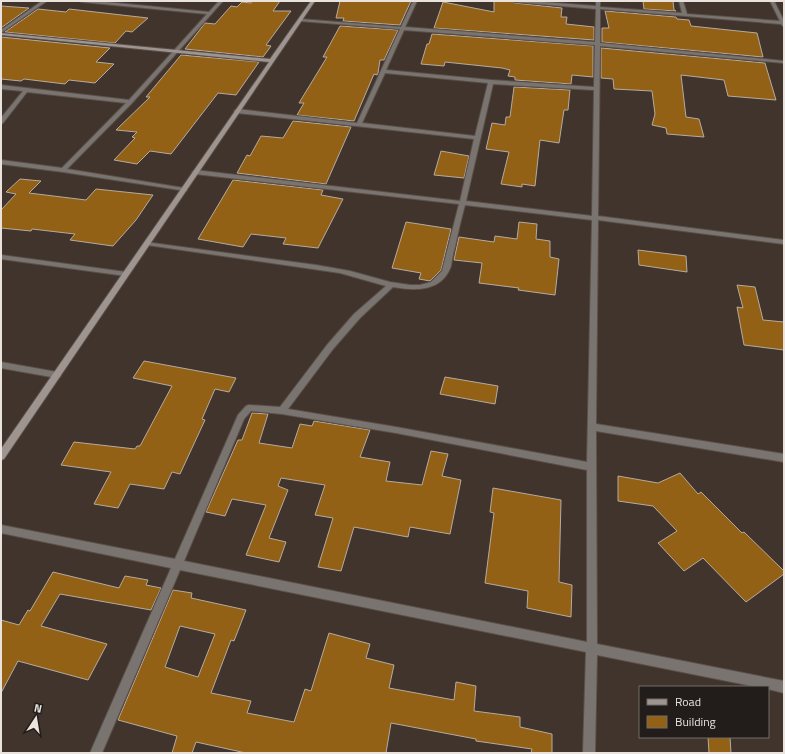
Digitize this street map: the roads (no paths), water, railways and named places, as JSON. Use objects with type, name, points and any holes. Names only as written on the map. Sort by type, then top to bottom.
[{"type":"street","points":[[1,33],[45,1]]},
{"type":"street","points":[[82,1],[124,3],[210,12]]},
{"type":"street","points":[[63,170],[130,102],[221,1]]},
{"type":"street","points":[[1,456],[313,1]]},
{"type":"street","points":[[360,123],[415,1]]},
{"type":"street","points":[[516,1],[598,4],[783,25]]},
{"type":"street","points":[[681,1],[685,15]]},
{"type":"street","points":[[772,1],[783,25]]},
{"type":"street","points":[[589,753],[592,648],[591,467],[598,4]]},
{"type":"street","points":[[300,20],[597,44],[784,62]]},
{"type":"street","points":[[1,33],[271,61]]},
{"type":"street","points":[[384,71],[491,82],[596,89]]},
{"type":"street","points":[[147,243],[311,266],[349,273],[390,285],[420,287],[439,281],[447,266],[491,82]]},
{"type":"street","points":[[1,87],[130,102]]},
{"type":"street","points":[[1,122],[26,90]]},
{"type":"street","points":[[237,111],[360,123],[478,138]]},
{"type":"street","points":[[1,162],[63,170],[184,190]]},
{"type":"street","points":[[195,172],[594,218],[784,242]]},
{"type":"street","points":[[1,257],[126,274]]},
{"type":"street","points":[[282,411],[357,316],[390,285]]},
{"type":"street","points":[[1,365],[57,375]]},
{"type":"street","points":[[96,753],[176,564],[244,412],[254,408],[282,411],[591,467]]},
{"type":"street","points":[[592,427],[784,458]]},
{"type":"street","points":[[1,529],[784,687]]}]
